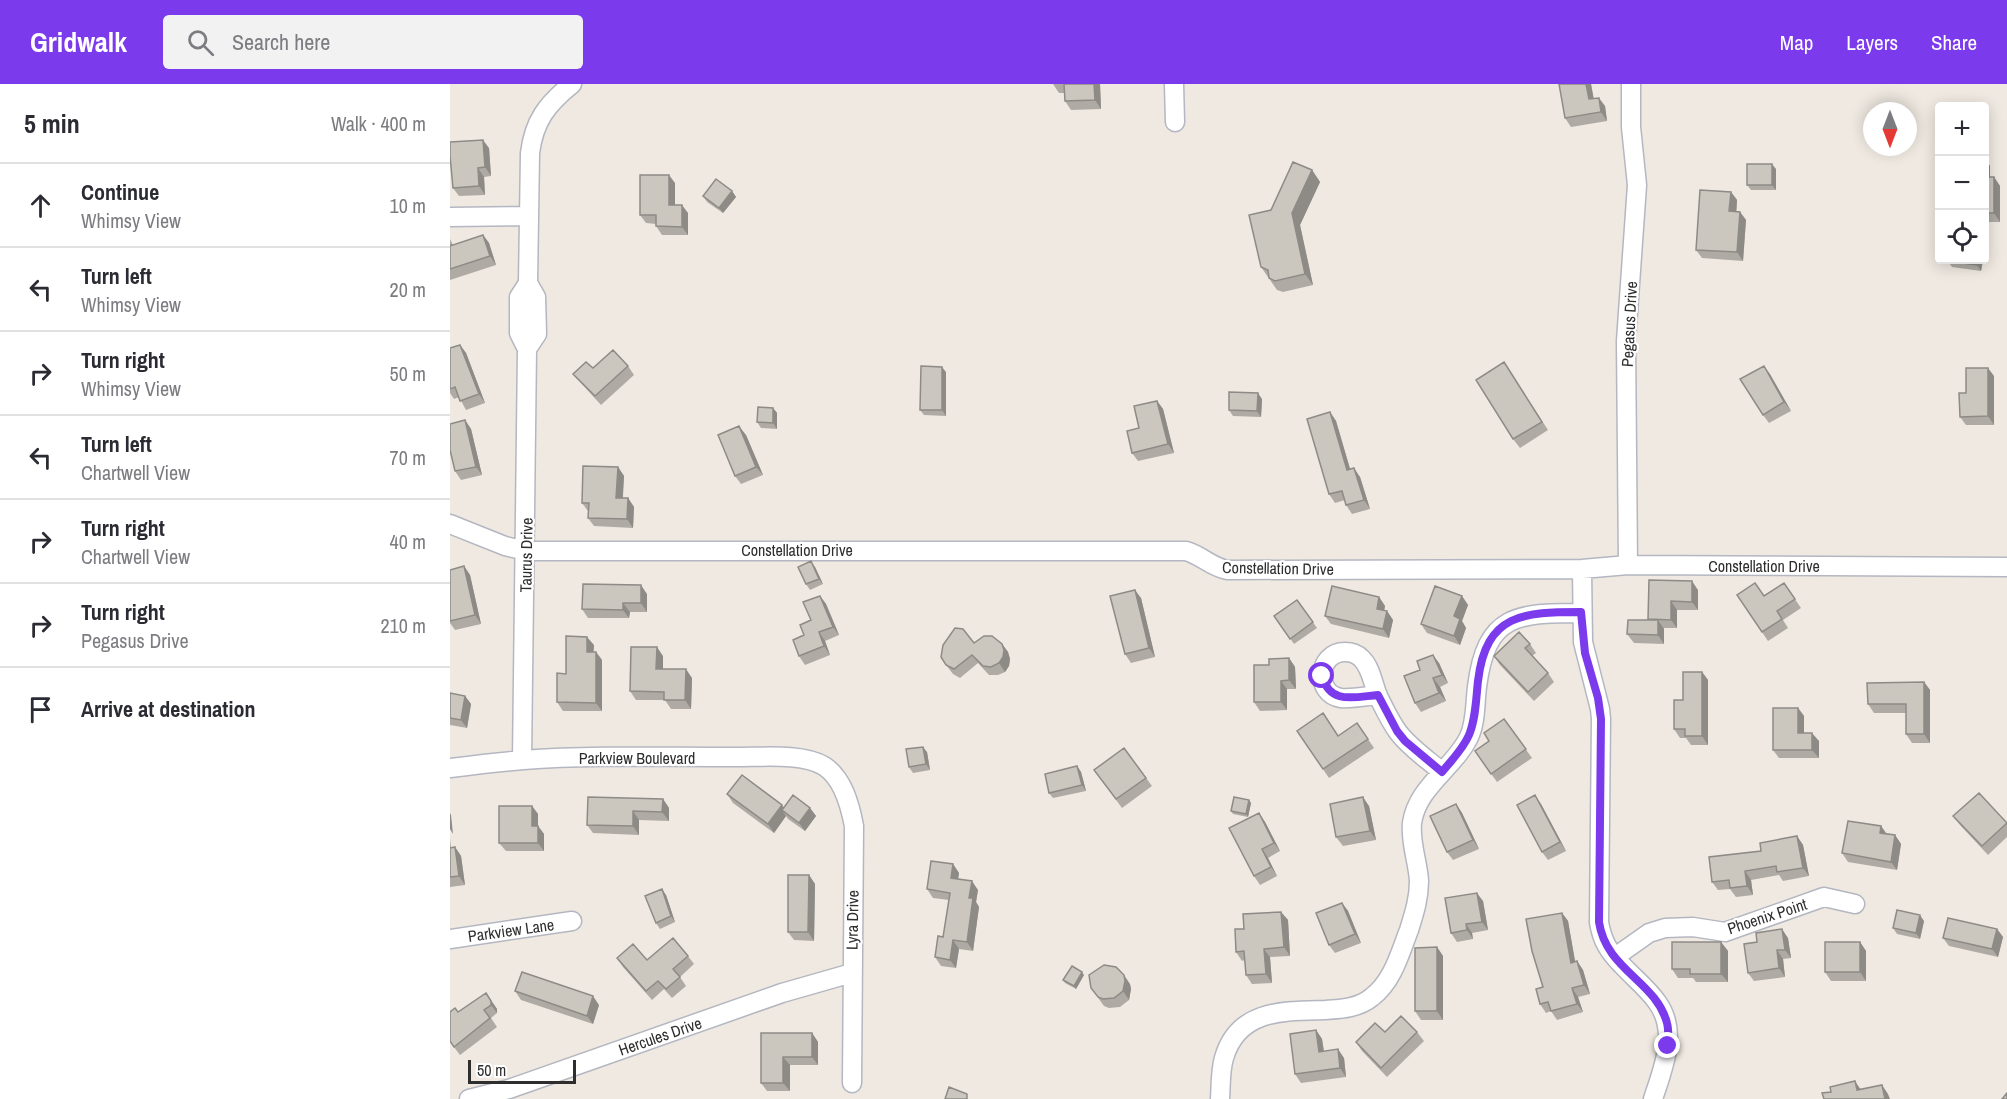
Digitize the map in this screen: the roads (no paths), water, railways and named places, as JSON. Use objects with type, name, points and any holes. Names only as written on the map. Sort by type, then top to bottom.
[{"type":"street","name":"Taurus Drive","points":[[522,760],[527,349],[519,333],[519,297],[528,283],[528,216],[532,135],[548,106],[572,84]]},
{"type":"street","points":[[1174,84],[1175,122]]},
{"type":"street","name":"Pegasus Drive","points":[[1628,565],[1626,341],[1637,185],[1631,127],[1631,84]]},
{"type":"street","points":[[450,217],[528,216]]},
{"type":"street","name":"Constellation Drive","points":[[450,524],[505,546],[526,550],[1185,551],[1193,553],[1216,567],[1227,570],[1582,569],[1628,565],[2007,567]]},
{"type":"street","points":[[1582,569],[1581,612],[1585,653],[1598,698],[1601,719],[1599,922],[1604,943],[1658,1003],[1667,1023],[1668,1046],[1665,1063],[1653,1099]]},
{"type":"street","points":[[1220,1099],[1223,1059],[1234,1038],[1250,1023],[1263,1015],[1276,1012],[1334,1010],[1355,1006],[1373,997],[1385,983],[1397,962],[1416,911],[1419,880],[1412,837],[1414,812],[1424,794],[1469,736],[1482,657],[1488,643],[1508,622],[1532,613],[1581,612]]},
{"type":"street","points":[[1378,695],[1397,731],[1405,741],[1442,772]]},
{"type":"street","name":"Parkview Boulevard","points":[[450,768],[522,760],[684,757],[795,758],[823,766]]},
{"type":"street","name":"Lyra Drive","points":[[823,766],[834,775],[841,786],[854,826],[852,1083]]},
{"type":"street","name":"Phoenix Point","points":[[1615,957],[1649,933],[1665,928],[1693,927],[1725,932],[1824,897],[1855,904]]},
{"type":"street","name":"Parkview Lane","points":[[450,939],[572,921]]},
{"type":"street","name":"Hercules Drive","points":[[469,1099],[509,1089],[782,993],[852,973]]}]
